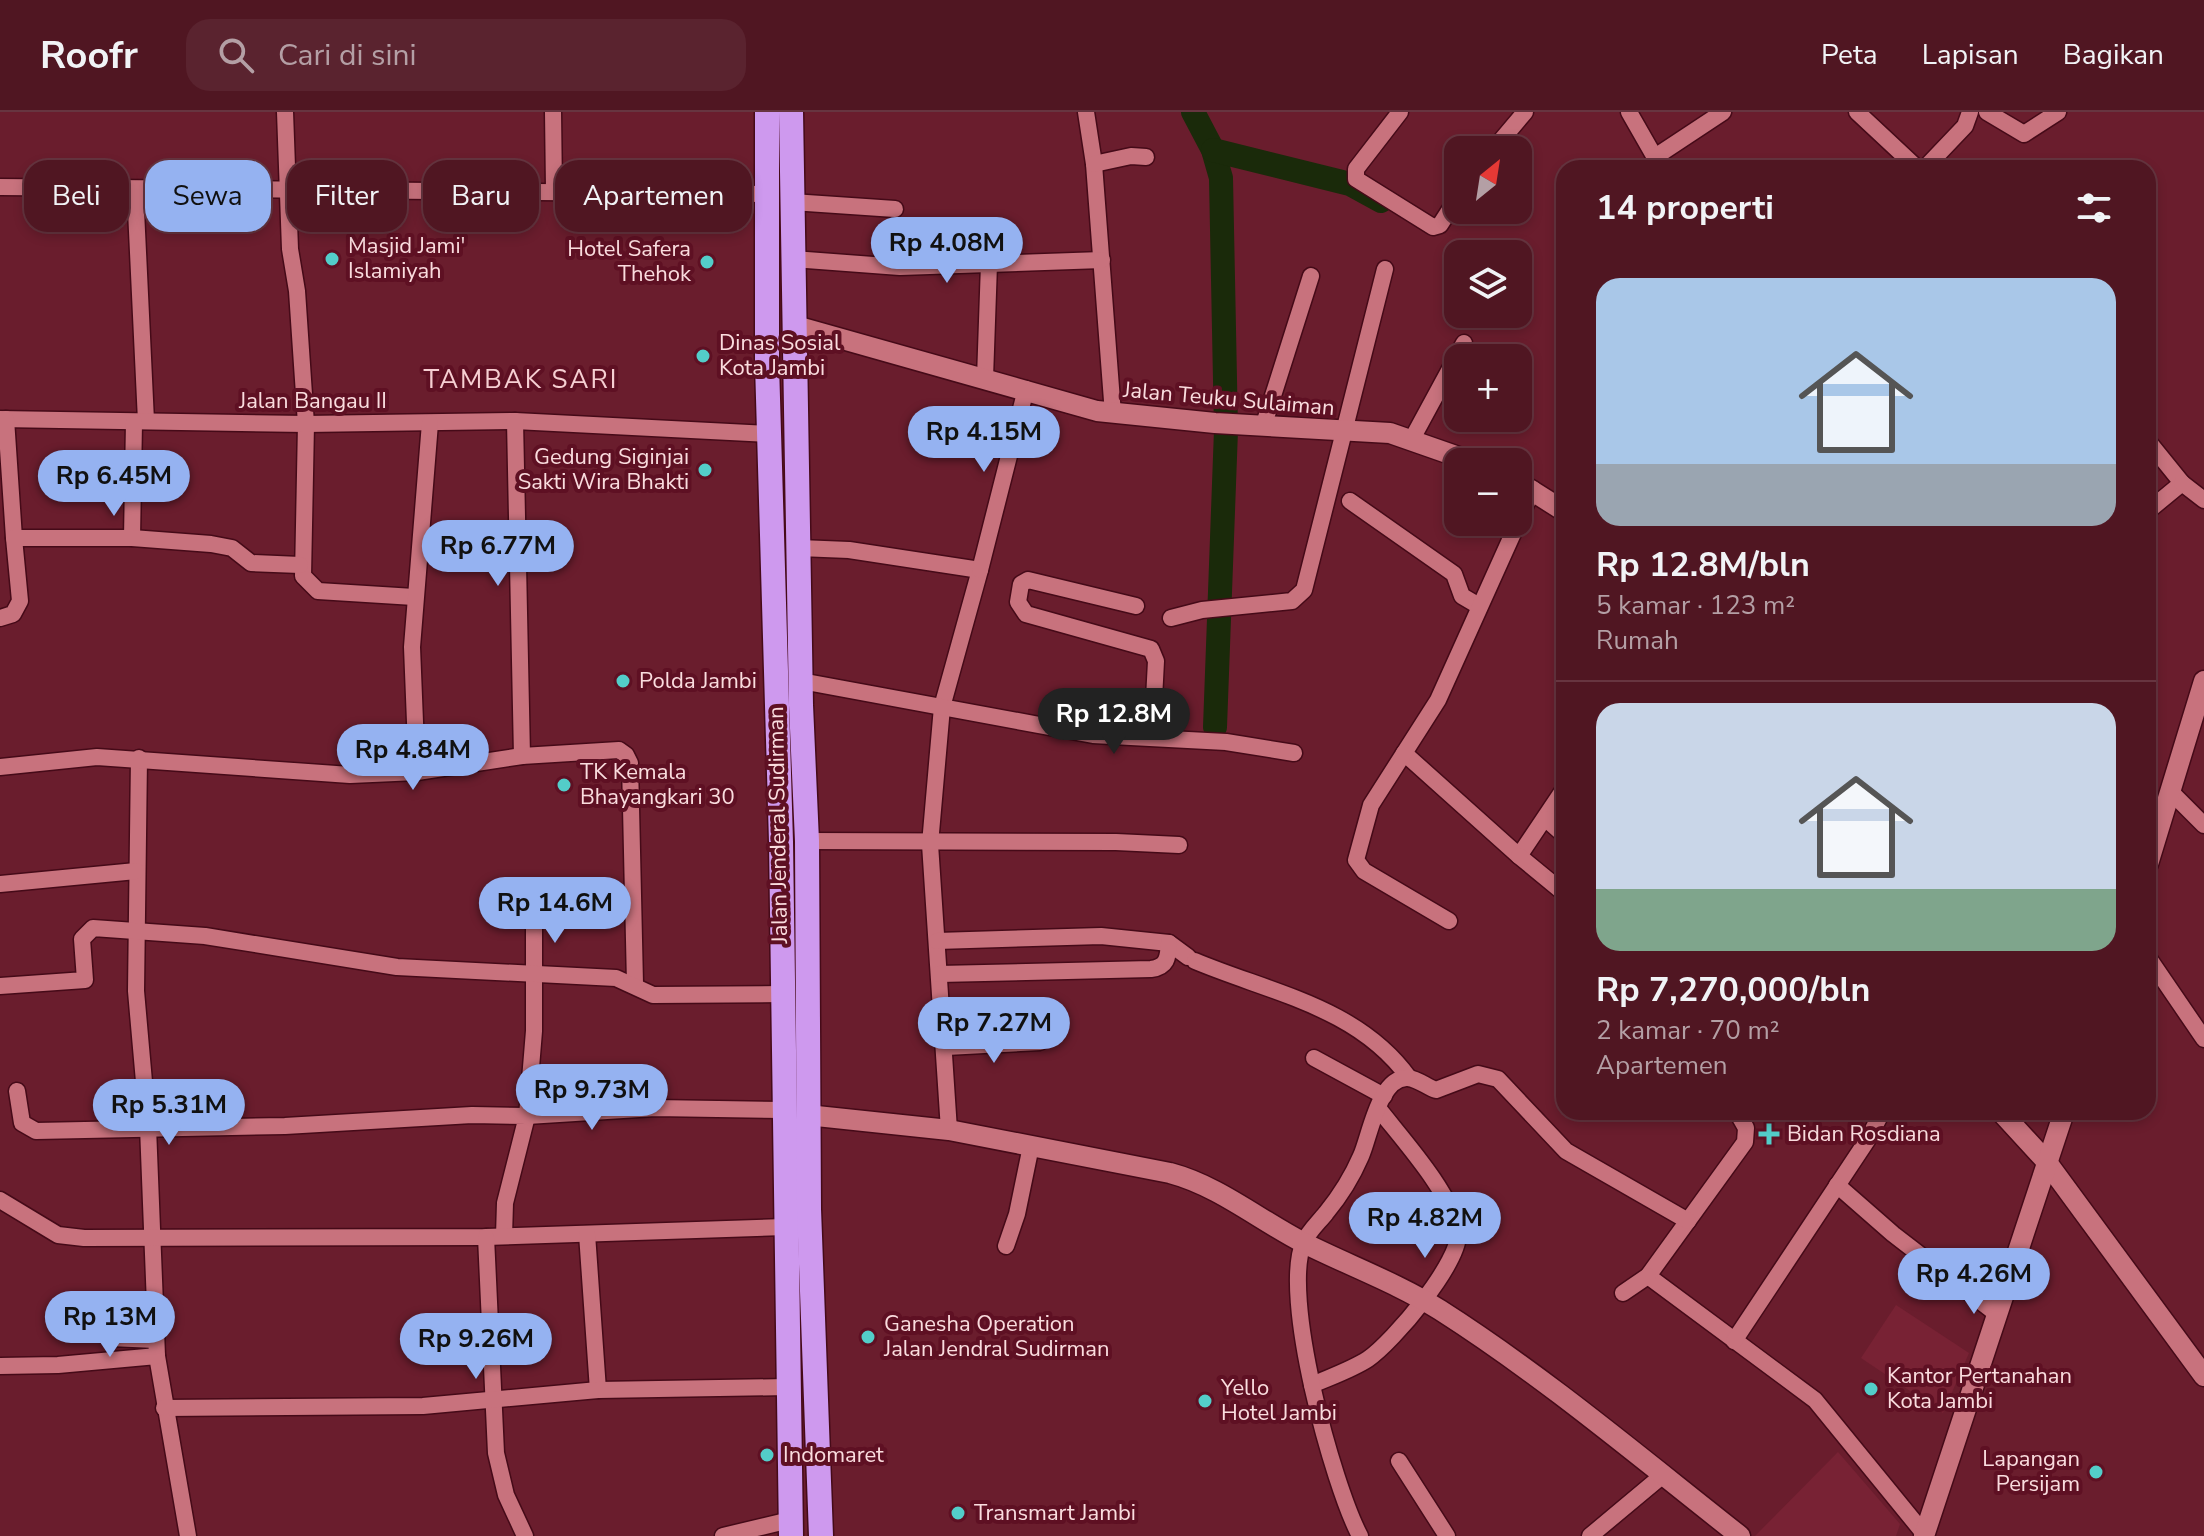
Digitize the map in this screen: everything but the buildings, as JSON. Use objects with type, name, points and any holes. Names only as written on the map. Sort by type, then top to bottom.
[{"type":"highway","name":"Jalan Jenderal Sudirman","points":[[767,112],[769,434],[782,994],[795,1112],[821,1536]]},
{"type":"highway","name":"Jalan Jenderal Sudirman","points":[[790,1528],[784,1227],[795,1112],[807,841],[801,693],[791,112]]},
{"type":"highway","points":[[771,507],[798,506]]},
{"type":"highway","points":[[776,705],[801,693]]},
{"type":"highway","points":[[782,918],[806,917]]},
{"type":"street","points":[[285,112],[287,163]]},
{"type":"street","points":[[553,112],[554,190]]},
{"type":"street","points":[[1086,112],[1094,164],[1113,414]]},
{"type":"street","points":[[1400,112],[1356,169],[1356,179],[1433,227],[1440,225],[1444,219]]},
{"type":"street","points":[[1505,136],[1525,112]]},
{"type":"street","points":[[1629,112],[1657,160]]},
{"type":"street","points":[[1661,160],[1723,112]]},
{"type":"street","points":[[1857,112],[1908,160]]},
{"type":"street","points":[[1933,160],[1965,126],[1970,112]]},
{"type":"street","points":[[1987,112],[2024,134],[2058,112]]},
{"type":"street","points":[[1094,164],[1131,156],[1146,157]]},
{"type":"street","points":[[0,187],[287,189]]},
{"type":"street","points":[[132,538],[140,422],[135,189]]},
{"type":"street","points":[[407,189],[766,194]]},
{"type":"street","points":[[792,202],[895,209]]},
{"type":"street","points":[[291,232],[306,424],[300,565],[306,582],[318,591],[414,597]]},
{"type":"street","points":[[793,259],[900,267],[1102,260]]},
{"type":"street","points":[[985,378],[989,264]]},
{"type":"street","points":[[1171,618],[1226,606],[1292,601],[1304,590],[1385,269]]},
{"type":"street","points":[[1264,424],[1311,276]]},
{"type":"street","name":"Jalan Teuku Sulaiman","points":[[796,326],[1113,414],[1390,433],[1444,451]]},
{"type":"street","points":[[1412,439],[1464,343]]},
{"type":"street","points":[[949,1130],[946,1047],[930,844],[942,707],[1026,389]]},
{"type":"street","points":[[0,618],[13,614],[20,605],[3,419]]},
{"type":"street","name":"Jalan Bangau II","points":[[3,419],[306,424],[515,421],[769,434]]},
{"type":"street","points":[[515,421],[522,756]]},
{"type":"street","points":[[417,772],[412,647],[430,423]]},
{"type":"street","points":[[2156,451],[2182,483],[2204,500]]},
{"type":"street","points":[[2156,504],[2182,483]]},
{"type":"street","points":[[1532,490],[1556,506]]},
{"type":"street","points":[[1350,501],[1454,574],[1462,596],[1479,606]]},
{"type":"street","points":[[1449,921],[1355,862],[1371,805],[1438,700],[1506,536]]},
{"type":"street","points":[[14,538],[132,538],[229,546],[251,563],[300,565]]},
{"type":"street","points":[[799,548],[849,550],[980,570]]},
{"type":"street","points":[[1136,606],[1028,580],[1021,584],[1018,602],[1026,614],[1151,649],[1156,661],[1152,737]]},
{"type":"street","points":[[2156,839],[2204,681]]},
{"type":"street","points":[[801,693],[942,707],[1093,735],[1240,743],[1294,753]]},
{"type":"street","points":[[0,767],[97,757],[311,773],[417,772],[522,756],[619,750],[628,758],[635,984]]},
{"type":"street","points":[[1404,753],[1556,886]]},
{"type":"street","points":[[139,758],[136,991],[148,1127],[156,1348],[188,1536]]},
{"type":"street","points":[[2171,792],[2204,825]]},
{"type":"street","points":[[1519,856],[1556,802]]},
{"type":"street","points":[[1546,819],[1556,828]]},
{"type":"street","points":[[807,841],[1179,845]]},
{"type":"street","points":[[0,884],[136,871]]},
{"type":"street","points":[[504,1236],[505,1203],[527,1116],[535,977],[534,914]]},
{"type":"street","points":[[0,986],[85,980],[82,939],[85,932],[93,928],[136,929],[397,967],[535,977],[616,978],[635,984],[653,995],[782,994]]},
{"type":"street","points":[[937,941],[1101,936],[1169,943],[1191,959],[1342,1018],[1391,1054],[1409,1078],[1436,1090],[1478,1074],[1498,1079],[1566,1151],[1688,1221]]},
{"type":"street","points":[[939,974],[1151,969],[1161,967],[1166,961],[1169,943]]},
{"type":"street","points":[[2156,969],[2204,1039]]},
{"type":"street","points":[[946,1047],[1040,1042]]},
{"type":"street","points":[[1312,1385],[1368,1359],[1423,1300],[1457,1246],[1458,1230],[1437,1188],[1381,1102],[1314,1058]]},
{"type":"street","points":[[1360,1536],[1331,1470],[1312,1385],[1298,1282],[1303,1242],[1356,1168],[1381,1102],[1398,1080],[1409,1078]]},
{"type":"street","points":[[17,1091],[22,1123],[29,1130],[285,1126],[655,1108],[795,1112],[949,1130],[1187,1177],[1303,1242],[1394,1283],[1423,1300],[1503,1355],[1740,1536]]},
{"type":"street","points":[[1623,1293],[1648,1276],[1745,1142],[1746,1128],[1742,1120]]},
{"type":"street","points":[[1734,1341],[1877,1120]]},
{"type":"street","points":[[2008,1120],[2046,1161],[2204,1375]]},
{"type":"street","points":[[1925,1536],[2061,1120]]},
{"type":"street","points":[[1006,1246],[1017,1214],[1031,1146]]},
{"type":"street","points":[[1837,1185],[1893,1234],[1998,1315]]},
{"type":"street","points":[[0,1200],[47,1229],[70,1238],[486,1237],[784,1227]]},
{"type":"street","points":[[587,1234],[598,1390]]},
{"type":"street","points":[[486,1237],[499,1473],[525,1536]]},
{"type":"street","points":[[1648,1276],[1825,1410],[1925,1536]]},
{"type":"street","points":[[76,1315],[101,1317],[107,1334],[114,1339],[156,1348]]},
{"type":"street","points":[[0,1366],[58,1365],[156,1348]]},
{"type":"street","points":[[164,1408],[423,1406],[598,1390],[787,1387]]},
{"type":"street","points":[[1399,1461],[1447,1536]]},
{"type":"street","points":[[1590,1536],[1663,1475]]},
{"type":"street","points":[[723,1536],[790,1528]]},
{"type":"shaded area","points":[[1896,1305],[1969,1353],[1943,1413],[1861,1358]]},
{"type":"shaded area","points":[[1838,1452],[1900,1524],[1896,1536],[1755,1536]]},
{"type":"waterway","points":[[1193,112],[1213,150],[1221,178],[1226,430],[1215,727]]},
{"type":"waterway","points":[[1213,150],[1350,184],[1381,201]]},
{"type":"place","name":"Masjid Jami' Islamiyah","points":[[332,259]]},
{"type":"place","name":"Hotel Safera Thehok","points":[[707,262]]},
{"type":"place","name":"Dinas Sosial Kota Jambi","points":[[703,356]]},
{"type":"place","name":"Gedung Siginjai Sakti Wira Bhakti","points":[[705,470]]},
{"type":"place","name":"Polda Jambi","points":[[623,681]]},
{"type":"place","name":"TK Kemala Bhayangkari 30","points":[[564,785]]},
{"type":"place","name":"Bidan Rosdiana","points":[[1769,1134]]},
{"type":"place","name":"Ganesha Operation Jalan Jendral Sudirman","points":[[868,1337]]},
{"type":"place","name":"Kantor Pertanahan Kota Jambi","points":[[1871,1389]]},
{"type":"place","name":"Yello Hotel Jambi","points":[[1205,1401]]},
{"type":"place","name":"Indomaret","points":[[767,1455]]},
{"type":"place","name":"Lapangan Persijam","points":[[2096,1472]]},
{"type":"place","name":"Transmart Jambi","points":[[958,1513]]},
{"type":"district","name":"TAMBAK SARI","points":[[521,379]]}]
